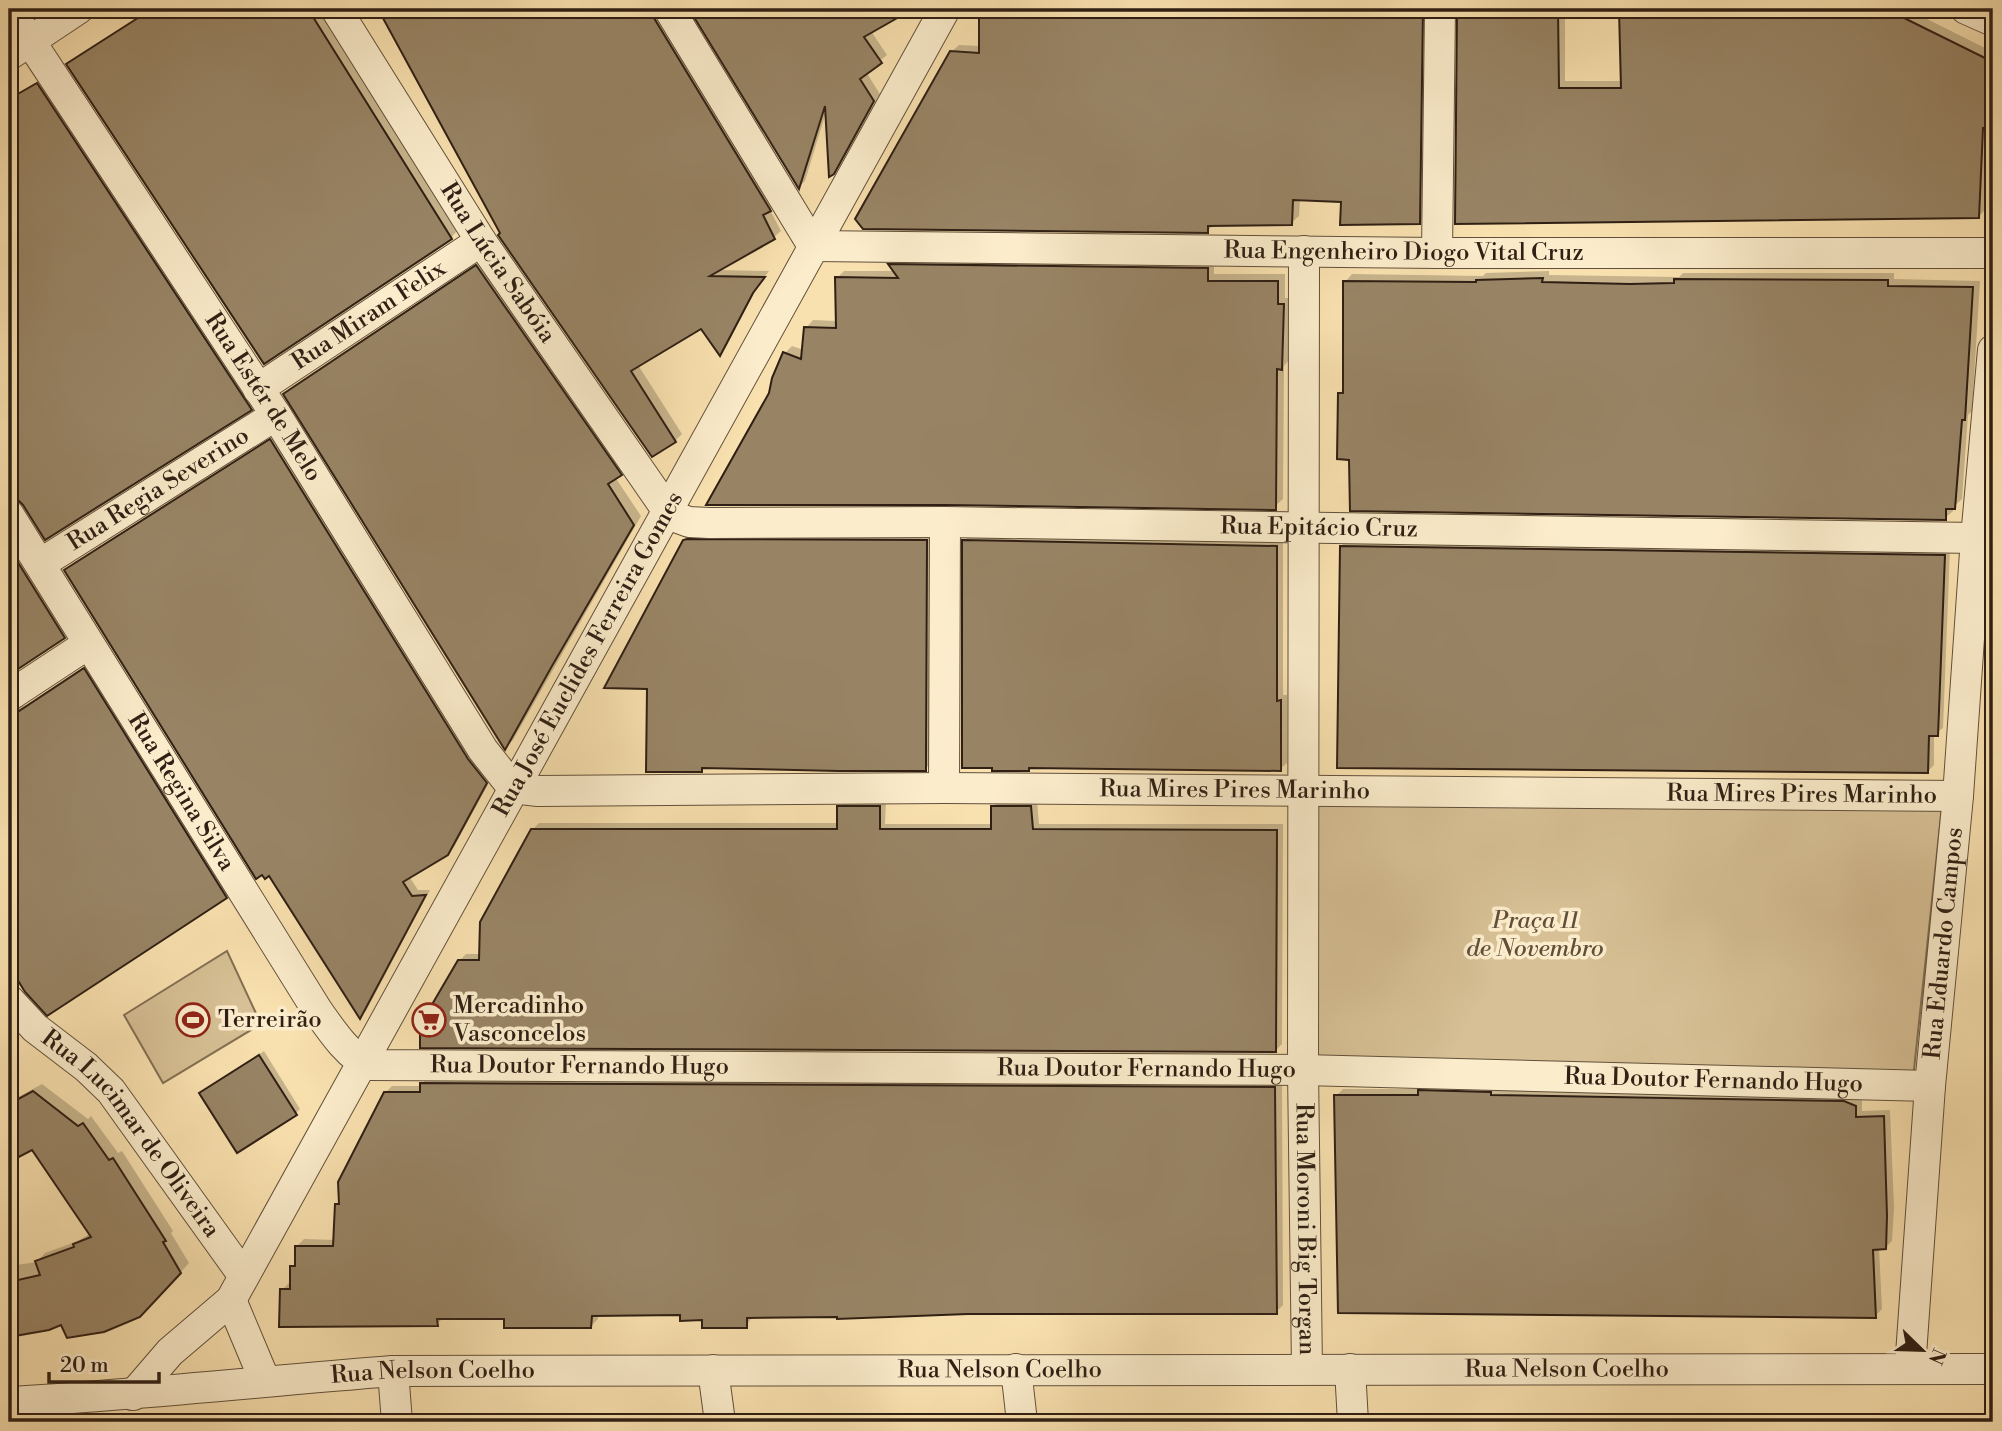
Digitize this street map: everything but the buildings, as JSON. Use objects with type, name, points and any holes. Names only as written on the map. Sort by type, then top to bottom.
[{"type":"street","name":"Rua Estér de Melo","points":[[9,9],[19,49],[276,415],[483,750],[513,788]]},
{"type":"street","points":[[19,49],[78,9]]},
{"type":"street","name":"Rua Lúcia Sabóia","points":[[337,9],[481,242],[667,510]]},
{"type":"street","points":[[669,9],[813,246]]},
{"type":"street","name":"Rua José Euclides Ferreira Gomes","points":[[237,1287],[945,9]]},
{"type":"street","points":[[1437,253],[1440,9]]},
{"type":"street","points":[[1966,9],[1993,21]]},
{"type":"street","name":"Rua Miram Felix","points":[[258,389],[481,242]]},
{"type":"street","name":"Rua Engenheiro Diogo Vital Cruz","points":[[813,246],[1437,253],[1993,253]]},
{"type":"street","name":"Rua Moroni Big Torgan","points":[[1304,251],[1303,1070],[1307,1369]]},
{"type":"street","name":"Rua Eduardo Campos","points":[[1910,1369],[1930,1086],[1958,796],[1976,538],[1993,350]]},
{"type":"street","name":"Rua Regia Severino","points":[[40,564],[276,415]]},
{"type":"street","name":"Rua Epitácio Cruz","points":[[667,510],[689,522],[709,523],[945,522],[1976,538]]},
{"type":"street","name":"Rua Regina Silva","points":[[9,515],[317,1010],[361,1062]]},
{"type":"street","points":[[944,788],[945,522]]},
{"type":"street","points":[[9,696],[88,644]]},
{"type":"street","name":"Rua Mires Pires Marinho","points":[[513,788],[944,788],[1958,796]]},
{"type":"street","name":"Rua Lucimar de Oliveira","points":[[9,1000],[35,1028],[86,1067],[111,1091],[237,1287],[265,1381]]},
{"type":"street","name":"Rua Doutor Fernando Hugo","points":[[361,1062],[392,1066],[1303,1070],[1930,1086]]},
{"type":"street","points":[[133,1395],[170,1352],[237,1287]]},
{"type":"street","points":[[1016,1369],[1022,1422]]},
{"type":"street","points":[[1350,1369],[1353,1422]]},
{"type":"street","name":"Rua Nelson Coelho","points":[[9,1402],[133,1395],[393,1371],[1993,1369]]},
{"type":"street","points":[[713,1370],[720,1422]]},
{"type":"street","points":[[393,1371],[397,1422]]},
{"type":"green space","name":"Praça 11 de Novembro","points":[[1944,787],[1913,1079],[1303,1081],[1308,792]]},
{"type":"green space","name":"Terreirão","points":[[227,951],[261,1024],[163,1083],[124,1015]]},
{"type":"place","name":"Terreirão","points":[[193,1020]]},
{"type":"place","name":"Mercadinho Vasconcelos","points":[[429,1020]]}]
